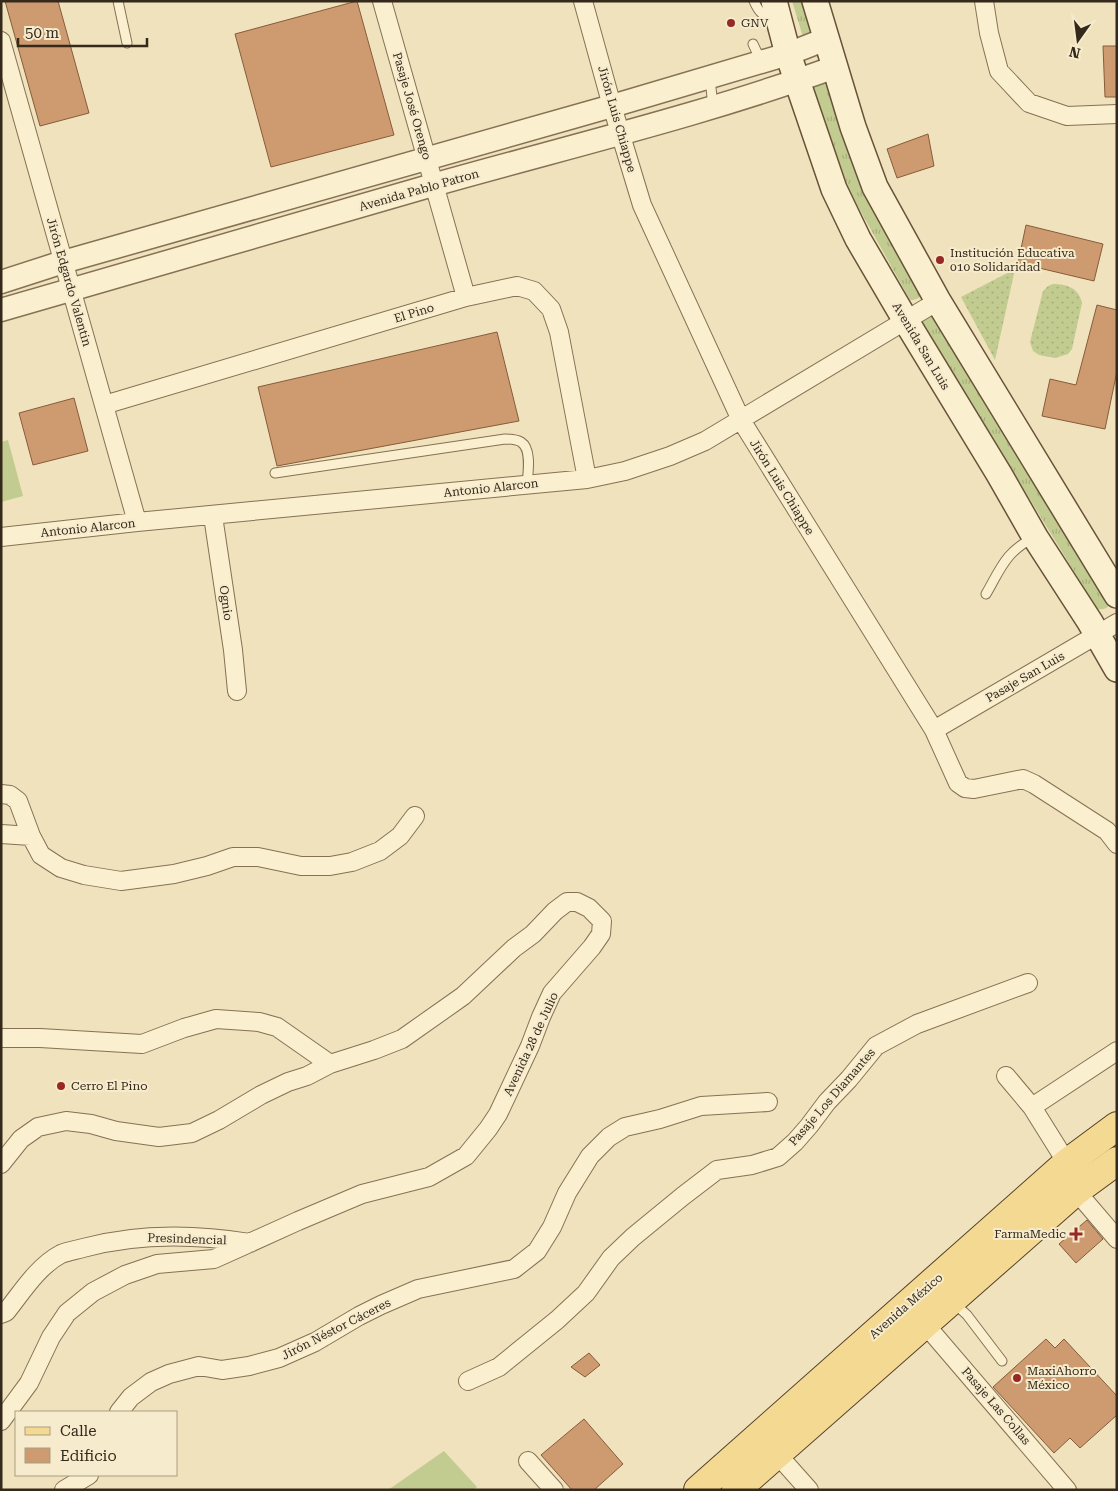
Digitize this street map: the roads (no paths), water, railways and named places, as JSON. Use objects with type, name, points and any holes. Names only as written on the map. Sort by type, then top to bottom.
[{"type":"main road","points":[[815,1],[853,127],[875,187],[938,301],[1117,595]]},
{"type":"main road","name":"Avenida San Luis","points":[[776,10],[788,54],[834,189],[858,239],[1035,537],[1107,629],[1117,669]]},
{"type":"main road","points":[[841,202],[875,187]]},
{"type":"main road","name":"Avenida México","points":[[698,1490],[1068,1163],[1117,1126]]},
{"type":"main road","name":"Avenida México","points":[[736,1490],[1076,1191],[1117,1161]]},
{"type":"street","name":"Pasaje José Orengo","points":[[382,1],[466,297]]},
{"type":"street","name":"Jirón Luis Chiappe","points":[[583,1],[642,205],[741,420],[934,730],[958,783],[965,788],[974,789],[1023,779],[1034,784],[1107,831],[1117,844]]},
{"type":"street","points":[[984,1],[989,33],[999,71],[1028,103],[1067,116],[1117,114]]},
{"type":"street","points":[[1,282],[64,262],[710,77],[757,53],[788,54],[826,39]]},
{"type":"street","name":"Jirón Edgardo Valentin","points":[[1,41],[137,522]]},
{"type":"street","name":"Avenida Pablo Patron","points":[[1,310],[434,185],[621,135],[797,81],[835,67]]},
{"type":"street","points":[[352,180],[354,208]]},
{"type":"street","name":"El Pino","points":[[104,405],[466,297],[517,286],[534,291],[551,309],[558,332],[587,479]]},
{"type":"street","name":"Antonio Alarcon","points":[[1,537],[137,522],[587,479],[625,470],[670,456],[705,440],[938,301]]},
{"type":"street","name":"Ognio","points":[[213,516],[233,650],[237,691]]},
{"type":"street","name":"Pasaje San Luis","points":[[934,730],[1107,629]]},
{"type":"street","points":[[1,794],[10,795],[18,801],[31,836],[41,855],[61,868],[84,875],[121,881],[174,874],[208,866],[233,857],[258,857],[301,866],[330,866],[352,862],[380,851],[400,836],[415,816]]},
{"type":"street","points":[[1,834],[31,836]]},
{"type":"street","name":"Avenida 28 de Julio","points":[[1,1164],[21,1139],[38,1127],[66,1121],[91,1124],[126,1133],[159,1137],[192,1133],[288,1082],[307,1076],[330,1064],[402,1039],[463,996],[567,902],[577,902],[589,908],[602,922],[601,934],[592,947],[552,993],[530,1046],[498,1114],[466,1156],[429,1177],[362,1194],[214,1259],[158,1264],[125,1275],[93,1292],[67,1313],[51,1336],[29,1383],[1,1421]]},
{"type":"street","name":"Pasaje Los Diamantes","points":[[468,1381],[498,1367],[556,1320],[586,1293],[611,1258],[633,1237],[717,1170],[752,1165],[778,1157],[795,1142],[876,1046],[917,1024],[1028,983]]},
{"type":"street","points":[[1,1038],[40,1038],[142,1044],[184,1028],[216,1019],[259,1022],[278,1027],[330,1064]]},
{"type":"street","points":[[1032,1107],[1117,1050]]},
{"type":"street","points":[[1006,1076],[1032,1107],[1068,1163]]},
{"type":"street","name":"Jirón Néstor Cáceres","points":[[120,1411],[131,1397],[151,1382],[169,1374],[199,1366],[222,1370],[249,1366],[279,1358],[314,1342],[366,1313],[418,1290],[514,1269],[537,1250],[552,1226],[567,1193],[590,1156],[609,1137],[625,1127],[702,1106],[768,1102]]},
{"type":"street","points":[[1076,1191],[1117,1240]]},
{"type":"street","name":"Presindencial","points":[[1,1314],[6,1312],[39,1271],[62,1254],[96,1244],[146,1236],[214,1237],[251,1243]]},
{"type":"street","name":"Pasaje Las Collas","points":[[924,1323],[1067,1490]]},
{"type":"street","points":[[777,1454],[809,1490]]},
{"type":"street","points":[[528,1461],[554,1490]]},
{"type":"street","points":[[64,1490],[87,1476]]},
{"type":"lane","points":[[118,1],[127,43]]},
{"type":"lane","points":[[754,1],[758,11],[764,16],[776,10]]},
{"type":"lane","points":[[710,77],[713,107]]},
{"type":"lane","points":[[275,473],[513,439],[521,442],[526,448],[529,465],[527,484]]},
{"type":"lane","points":[[986,594],[1012,551],[1035,537]]},
{"type":"lane","points":[[952,1301],[968,1315],[1002,1361]]},
{"type":"place","name":"GNV","points":[[731,23]]},
{"type":"place","name":"Institución Educativa 010 Solidaridad","points":[[940,260]]},
{"type":"place","name":"Cerro El Pino","points":[[61,1086]]},
{"type":"place","name":"FarmaMedic","points":[[1076,1234]]},
{"type":"place","name":"MaxiAhorro México","points":[[1017,1378]]}]
